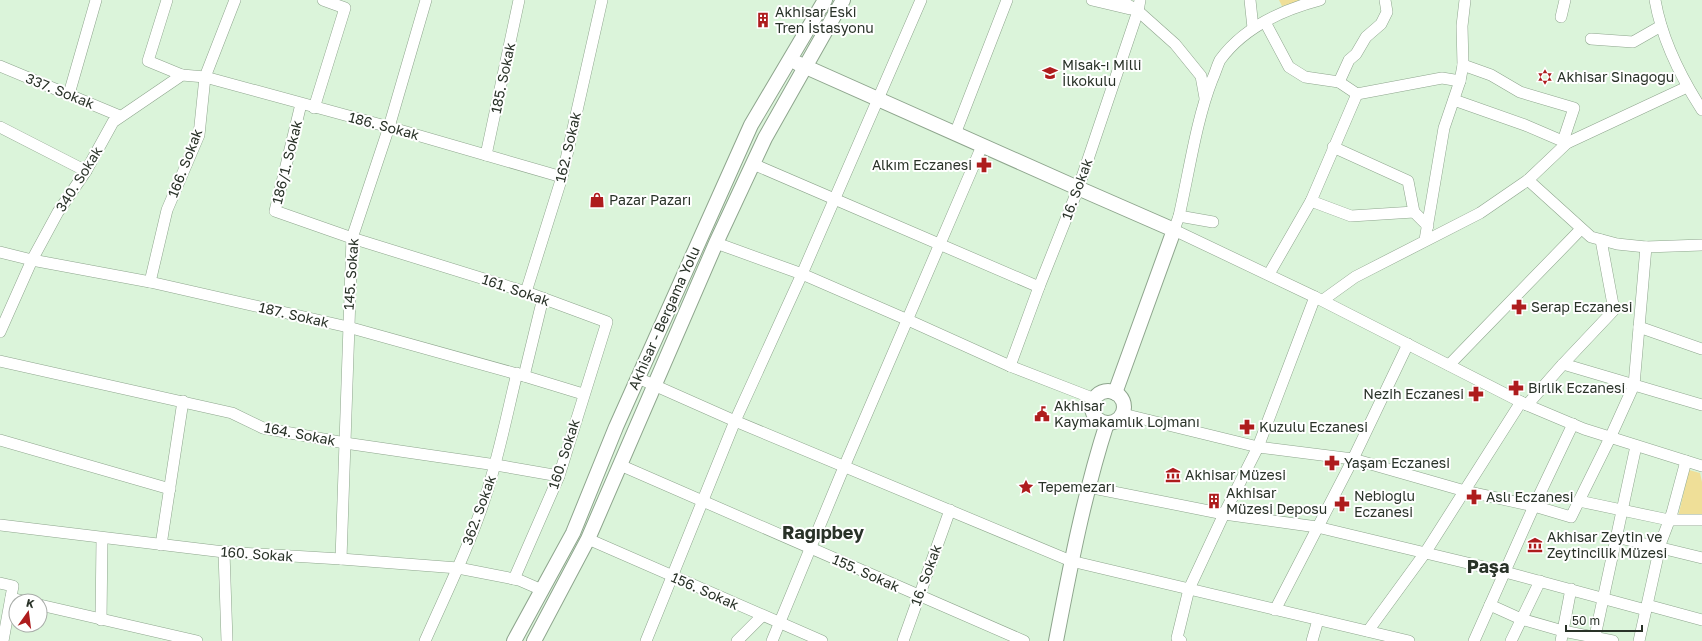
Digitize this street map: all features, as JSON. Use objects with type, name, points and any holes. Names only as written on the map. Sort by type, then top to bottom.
[{"type":"main road","name":"Akhisar - Bergama Yolu","points":[[514,641],[574,533],[616,427],[750,125],[825,0]]},
{"type":"main road","name":"Akhisar - Bergama Yolu","points":[[534,641],[588,539],[716,243],[765,138],[843,0]]},
{"type":"main road","points":[[790,59],[805,68],[1174,230],[1115,393]]},
{"type":"main road","points":[[1101,393],[1115,393],[1124,404],[1123,414],[1117,421],[1107,423],[1099,420],[1092,409],[1095,400],[1101,393]]},
{"type":"main road","points":[[1056,641],[1071,562],[1088,487],[1107,423]]},
{"type":"street","points":[[69,94],[96,0]]},
{"type":"street","points":[[167,0],[148,61],[182,75],[205,77]]},
{"type":"street","name":"166. Sokak","points":[[150,282],[167,210],[199,135],[205,77],[235,0]]},
{"type":"street","points":[[314,108],[345,8],[323,0]]},
{"type":"street","name":"145. Sokak","points":[[341,559],[352,238],[389,127],[426,0]]},
{"type":"street","name":"185. Sokak","points":[[486,156],[519,0]]},
{"type":"street","name":"162. Sokak","points":[[526,292],[562,176],[602,0]]},
{"type":"street","points":[[646,641],[735,421],[802,274],[921,0]]},
{"type":"street","points":[[955,134],[1007,0]]},
{"type":"street","points":[[1092,0],[1139,5]]},
{"type":"street","points":[[1120,0],[1139,5],[1176,44],[1201,76],[1205,98]]},
{"type":"street","points":[[1250,0],[1253,28]]},
{"type":"street","points":[[1320,0],[1296,7],[1253,28],[1242,37],[1220,61],[1205,98],[1179,216],[1174,230],[1319,298],[1524,404],[1610,438],[1702,466]]},
{"type":"street","points":[[1339,82],[1350,60],[1356,54],[1366,37],[1381,24],[1387,12],[1385,0]]},
{"type":"street","points":[[1426,240],[1444,128],[1460,81],[1463,65],[1462,26],[1465,0]]},
{"type":"street","points":[[1561,16],[1565,0]]},
{"type":"street","points":[[1655,0],[1661,26],[1679,73],[1702,110]]},
{"type":"street","name":"16. Sokak","points":[[1010,366],[1039,287],[1078,189],[1139,5]]},
{"type":"street","points":[[1265,22],[1289,67],[1305,77],[1339,82],[1357,94],[1442,78],[1460,81]]},
{"type":"street","points":[[1591,39],[1633,42],[1661,26]]},
{"type":"street","points":[[1463,65],[1491,76],[1520,92],[1574,108],[1565,142]]},
{"type":"street","name":"337. Sokak","points":[[0,66],[120,116]]},
{"type":"street","name":"340. Sokak","points":[[0,332],[32,260],[58,212],[86,171],[112,122],[182,75]]},
{"type":"street","name":"186. Sokak","points":[[205,77],[562,176]]},
{"type":"street","points":[[1181,641],[1177,638],[1188,589],[1258,447],[1319,298],[1355,277],[1480,214],[1528,180],[1565,142],[1687,87]]},
{"type":"street","points":[[1269,274],[1311,201],[1357,94]]},
{"type":"street","points":[[1454,100],[1525,125],[1565,142]]},
{"type":"street","name":"186/1. Sokak","points":[[301,104],[275,211],[352,238]]},
{"type":"street","points":[[0,127],[86,171]]},
{"type":"street","points":[[772,641],[844,467],[982,146]]},
{"type":"street","points":[[1333,147],[1408,180],[1414,212],[1428,226]]},
{"type":"street","points":[[753,164],[1039,287]]},
{"type":"street","points":[[1528,180],[1581,230],[1591,237],[1646,247],[1702,245]]},
{"type":"street","points":[[1311,201],[1351,216],[1414,212]]},
{"type":"street","points":[[1179,216],[1213,222]]},
{"type":"street","points":[[1449,366],[1581,230]]},
{"type":"street","name":"161. Sokak","points":[[352,238],[526,292],[607,322],[584,394]]},
{"type":"street","points":[[1368,631],[1425,552],[1524,404],[1614,310],[1601,240]]},
{"type":"street","points":[[716,243],[802,274],[1010,366],[1095,400]]},
{"type":"street","points":[[1123,414],[1258,447],[1353,459],[1465,491],[1534,506],[1571,517],[1634,385],[1646,247]]},
{"type":"street","name":"187. Sokak","points":[[0,252],[32,260],[150,282],[348,327],[521,374],[584,394]]},
{"type":"street","name":"362. Sokak","points":[[425,641],[458,568],[486,496],[543,298]]},
{"type":"street","points":[[1638,327],[1702,349]]},
{"type":"street","points":[[1275,610],[1353,459],[1408,344]]},
{"type":"street","name":"164. Sokak","points":[[0,361],[232,413],[263,428],[345,443],[496,465],[559,476]]},
{"type":"street","points":[[1563,364],[1702,405]]},
{"type":"street","points":[[638,378],[735,421],[1071,562],[1409,641]]},
{"type":"street","name":"160. Sokak","points":[[514,579],[559,476],[584,394]]},
{"type":"street","points":[[161,545],[183,401]]},
{"type":"street","points":[[1474,641],[1534,506],[1573,424]]},
{"type":"street","points":[[0,440],[170,489]]},
{"type":"street","points":[[1595,639],[1636,446]]},
{"type":"street","points":[[1639,641],[1660,547],[1686,461]]},
{"type":"street","name":"155. Sokak","points":[[620,465],[704,500],[811,549],[1024,641]]},
{"type":"street","points":[[1088,487],[1224,514],[1317,528],[1425,552],[1603,598],[1702,620]]},
{"type":"street","points":[[1579,501],[1669,520],[1702,520]]},
{"type":"street","name":"16. Sokak","points":[[903,641],[950,510]]},
{"type":"street","name":"160. Sokak","points":[[0,525],[102,539],[224,552],[458,568],[514,579],[542,590]]},
{"type":"street","points":[[1616,537],[1702,558]]},
{"type":"street","points":[[101,620],[102,539]]},
{"type":"street","name":"156. Sokak","points":[[588,539],[822,641]]},
{"type":"street","points":[[224,552],[227,641]]},
{"type":"street","points":[[1511,641],[1540,581]]},
{"type":"street","points":[[0,583],[13,586],[12,593]]},
{"type":"street","points":[[1562,636],[1571,589]]},
{"type":"street","points":[[1490,606],[1562,636],[1613,641]]},
{"type":"street","points":[[48,607],[176,639],[197,641]]},
{"type":"street","points":[[3,641],[8,614]]},
{"type":"street","points":[[737,641],[762,616]]},
{"type":"street","points":[[1312,641],[1318,620]]},
{"type":"shaded area","points":[[1279,0],[1308,0],[1282,6]]},
{"type":"shaded area","points":[[1689,470],[1700,473],[1702,482],[1702,517],[1678,517]]},
{"type":"place","name":"Akhisar Eski Tren İstasyonu","points":[[763,20]]},
{"type":"place","name":"Misak-ı Milli İlkokulu","points":[[1050,73]]},
{"type":"place","name":"Akhisar Sinagogu","points":[[1545,77]]},
{"type":"place","name":"Alkım Eczanesi","points":[[984,165]]},
{"type":"place","name":"Pazar Pazarı","points":[[597,200]]},
{"type":"place","name":"Serap Eczanesi","points":[[1519,307]]},
{"type":"place","name":"Birlik Eczanesi","points":[[1516,388]]},
{"type":"place","name":"Nezih Eczanesi","points":[[1476,394]]},
{"type":"place","name":"Akhisar Kaymakamlık Lojmanı","points":[[1042,414]]},
{"type":"place","name":"Kuzulu Eczanesi","points":[[1247,427]]},
{"type":"place","name":"Yaşam Eczanesi","points":[[1332,463]]},
{"type":"place","name":"Akhisar Müzesi","points":[[1173,475]]},
{"type":"place","name":"Tepemezarı","points":[[1026,487]]},
{"type":"place","name":"Aslı Eczanesi","points":[[1474,497]]},
{"type":"place","name":"Akhisar Müzesi Deposu","points":[[1214,501]]},
{"type":"place","name":"Nebioğlu Eczanesi","points":[[1342,504]]},
{"type":"place","name":"Akhisar Zeytin ve Zeytincilik Müzesi","points":[[1535,545]]},
{"type":"district","name":"Ragıpbey","points":[[823,533]]},
{"type":"district","name":"Paşa","points":[[1488,567]]}]
